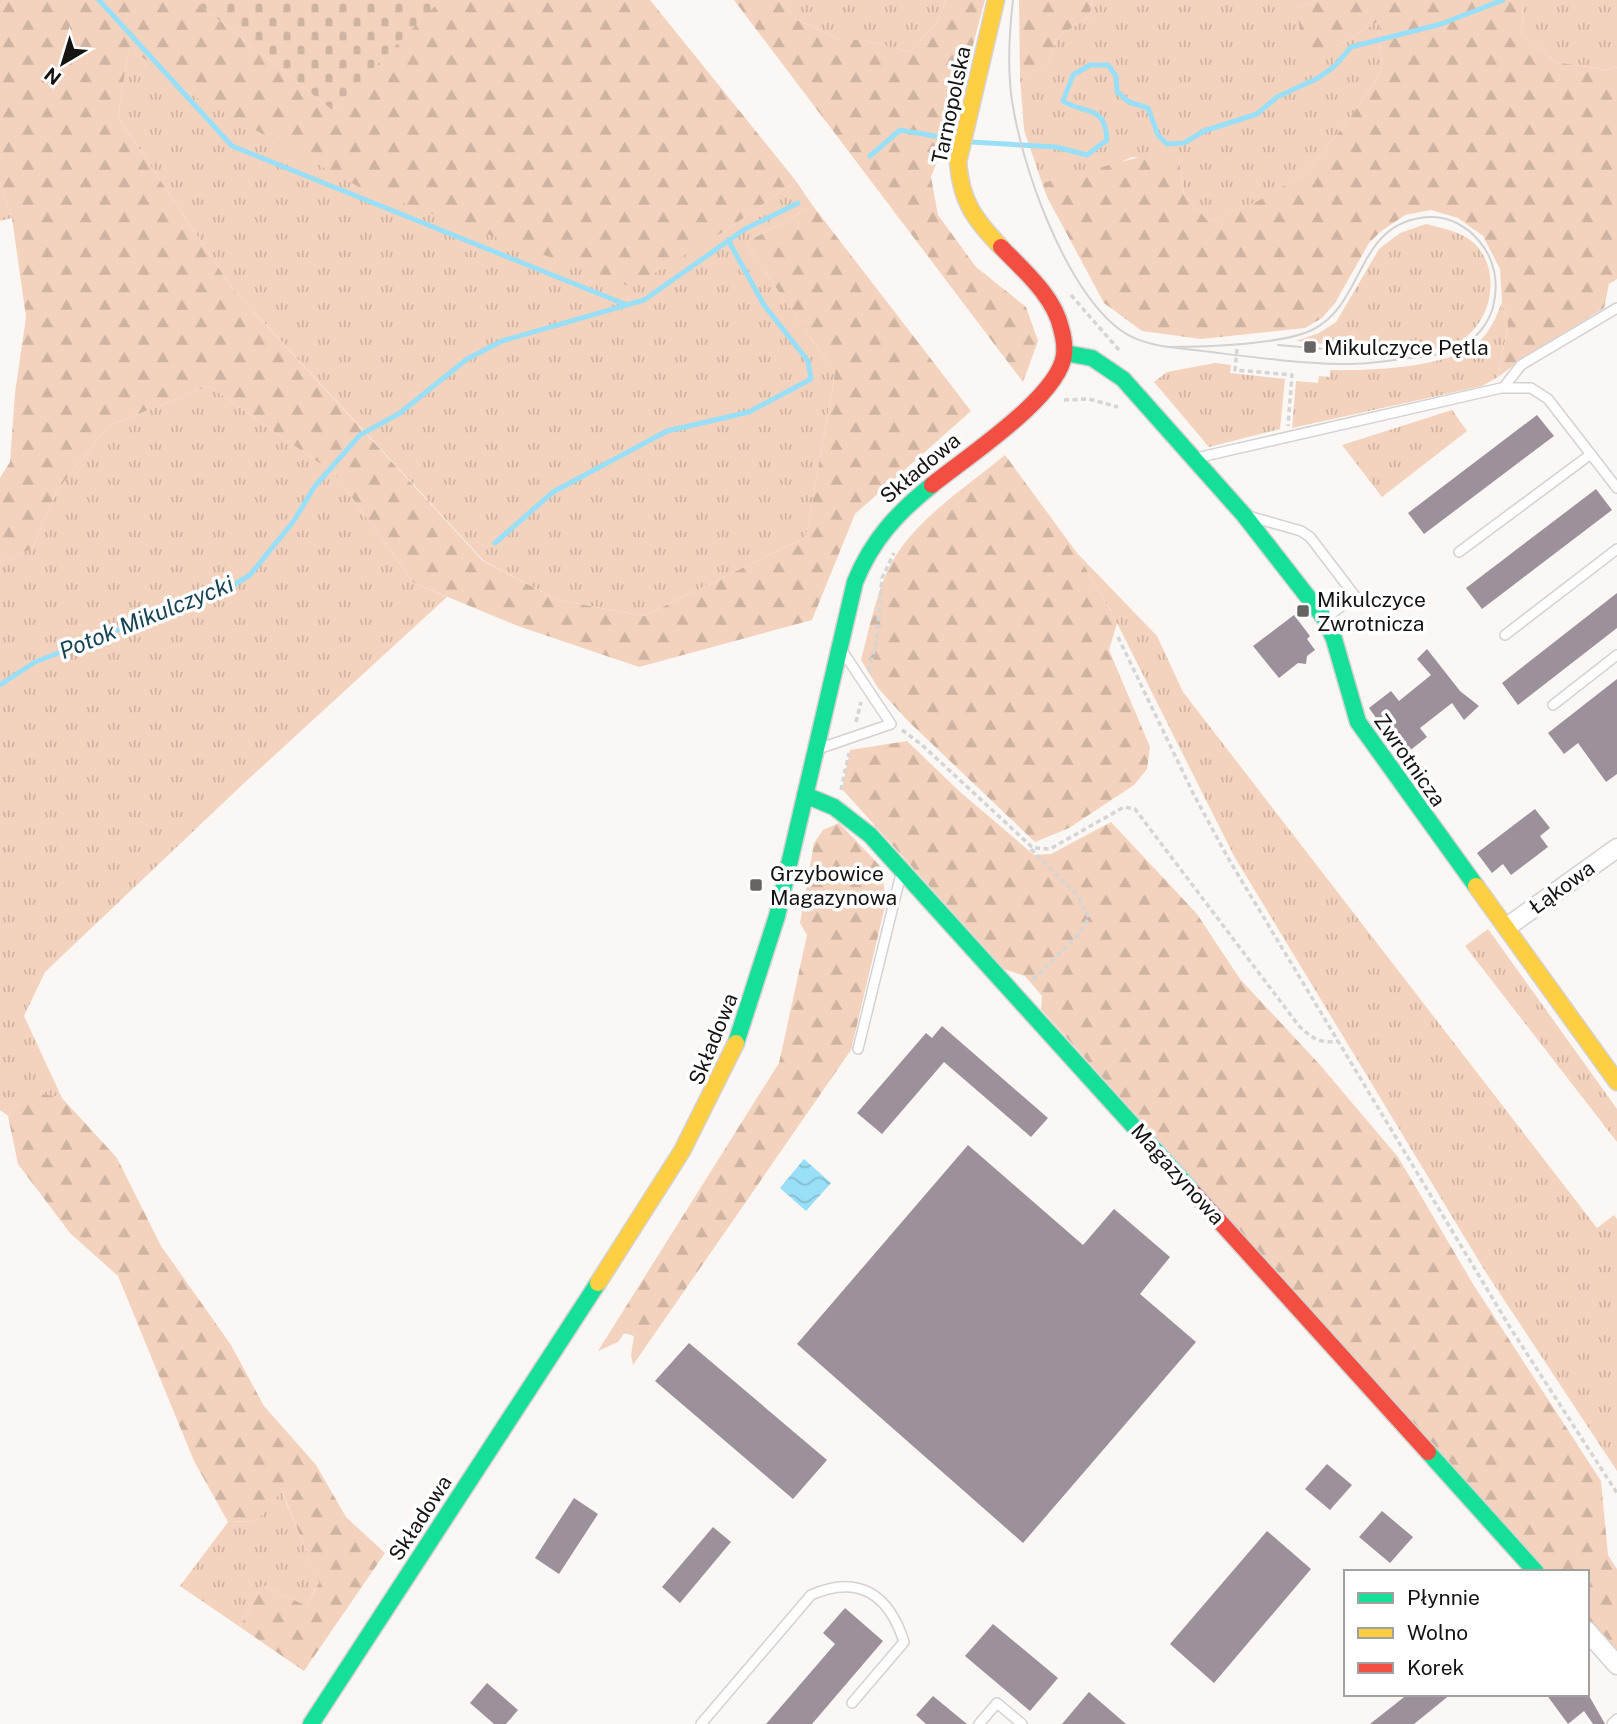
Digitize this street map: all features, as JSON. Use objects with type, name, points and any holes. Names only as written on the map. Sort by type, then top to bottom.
[{"type":"street","name":"Tarnopolska","points":[[996,0],[958,162],[957,181],[964,201],[1047,298],[1062,331],[1065,353]]},
{"type":"street","name":"Zwrotnicza","points":[[1065,353],[1092,358],[1109,367],[1138,394],[1244,515],[1325,620],[1334,639],[1357,722],[1391,773],[1507,927],[1617,1082]]},
{"type":"street","name":"Składowa","points":[[316,1722],[663,1183],[707,1107],[738,1038],[755,989],[861,570],[886,525],[913,498],[1047,390],[1057,379],[1065,353]]},
{"type":"street","name":"Magazynowa","points":[[805,794],[837,807],[857,821],[1534,1570]]},
{"type":"street","name":"Łąkowa","points":[[1507,927],[1617,848]]},
{"type":"street","points":[[1589,1633],[1617,1665]]},
{"type":"lane","points":[[1504,387],[1521,365],[1617,308]]},
{"type":"lane","points":[[1194,458],[1504,387],[1531,388],[1548,399],[1617,488]]},
{"type":"lane","points":[[1459,552],[1591,454]]},
{"type":"lane","points":[[1244,515],[1301,531],[1310,537],[1354,596],[1325,620]]},
{"type":"lane","points":[[1505,635],[1617,549]]},
{"type":"lane","points":[[816,750],[891,724],[840,648]]},
{"type":"lane","points":[[1553,705],[1617,655]]},
{"type":"lane","points":[[858,1049],[902,869]]},
{"type":"lane","points":[[701,1724],[811,1595],[833,1585],[864,1588],[887,1607],[899,1626],[904,1642],[852,1703]]},
{"type":"lane","points":[[979,1724],[997,1703],[1022,1724]]},
{"type":"lane","points":[[1612,1724],[1617,1719]]},
{"type":"path","points":[[1063,286],[1127,359]]},
{"type":"path","points":[[1237,349],[1235,370],[1292,375],[1287,435]]},
{"type":"path","points":[[1057,401],[1089,399],[1123,408],[1138,394]]},
{"type":"path","points":[[837,807],[876,644],[882,578],[897,548]]},
{"type":"path","points":[[1118,637],[1194,795],[1228,858],[1505,1319],[1617,1493]]},
{"type":"path","points":[[891,724],[922,745],[1024,842],[1078,896],[1089,918],[1078,935],[1017,996]]},
{"type":"path","points":[[1024,842],[1041,851],[1050,849],[1125,807],[1135,808],[1298,1026],[1312,1038],[1326,1043],[1338,1041]]},
{"type":"green space","points":[[0,0],[194,0],[332,110],[440,0],[650,0],[796,181],[728,229],[631,287],[359,187],[192,95],[129,47],[118,117],[232,288],[483,561],[558,600],[644,616],[806,537],[835,373],[745,243],[813,206],[971,411],[855,514],[812,620],[639,667],[518,626],[414,583],[335,474],[209,386],[108,426],[56,492],[32,549],[0,562],[0,478],[10,462],[15,393],[26,317],[12,218],[0,182]]},
{"type":"green space","points":[[194,0],[441,0],[332,110]]},
{"type":"green space","points":[[734,0],[779,0],[797,20],[841,40],[863,40],[910,52],[938,21],[945,0],[985,0],[953,120],[931,177],[938,215],[976,267],[1026,307],[1038,341],[1023,382]]},
{"type":"green space","points":[[779,0],[945,0],[938,21],[910,52],[863,40],[841,40],[797,20]]},
{"type":"green space","points":[[1019,0],[1092,0],[1090,16],[1058,37],[1043,77],[1020,78]]},
{"type":"green space","points":[[1092,0],[1317,0],[1297,7],[1334,47],[1379,21],[1382,71],[1350,118],[1306,173],[1258,202],[1209,222],[1184,194],[1179,160],[1132,157],[1110,167],[1042,183],[1024,130],[1020,78],[1043,76],[1058,37],[1090,16]]},
{"type":"green space","points":[[1317,0],[1523,0],[1522,34],[1556,62],[1607,70],[1617,67],[1617,279],[1609,284],[1604,308],[1498,377],[1508,325],[1502,302],[1500,269],[1483,236],[1458,218],[1431,210],[1405,215],[1380,232],[1369,243],[1335,303],[1322,318],[1305,328],[1201,339],[1142,331],[1104,303],[1042,183],[1158,152],[1179,160],[1184,194],[1209,222],[1258,201],[1306,173],[1350,118],[1382,71],[1379,21],[1334,47],[1302,50],[1297,7]]},
{"type":"green space","points":[[1523,0],[1617,0],[1617,67],[1607,70],[1556,62],[1522,34]]},
{"type":"green space","points":[[129,46],[192,95],[705,241],[728,229],[796,181],[813,206],[745,243],[835,373],[806,537],[644,616],[558,600],[484,561],[232,288],[118,117]]},
{"type":"green space","points":[[0,182],[12,218],[0,221]]},
{"type":"green space","points":[[1426,224],[1452,231],[1470,240],[1484,257],[1489,271],[1491,286],[1483,316],[1475,329],[1464,339],[1450,346],[1418,351],[1296,341],[1319,333],[1336,322],[1379,249],[1400,233]]},
{"type":"green space","points":[[1502,302],[1508,325],[1498,377],[1482,386],[1292,428],[1296,381],[1318,383],[1319,376],[1330,377],[1330,370],[1406,366],[1463,352],[1485,335]]},
{"type":"green space","points":[[1215,363],[1231,365],[1230,373],[1285,379],[1280,429],[1209,447],[1154,382],[1167,372]]},
{"type":"green space","points":[[209,386],[335,474],[414,583],[447,597],[241,786],[45,972],[24,1016],[62,1098],[28,1092],[8,1116],[0,1110],[0,562],[32,549],[56,492],[108,426]]},
{"type":"green space","points":[[1452,410],[1467,431],[1382,497],[1342,445]]},
{"type":"green space","points":[[1005,455],[1077,553],[1117,623],[1109,650],[1150,747],[1147,769],[1134,785],[1069,828],[1035,842],[908,721],[878,688],[861,660],[886,574],[901,548],[937,510]]},
{"type":"green space","points":[[1077,553],[1157,636],[1183,692],[1597,1228],[1614,1215],[1617,1219],[1617,1471],[1485,1271],[1234,856],[1117,623]]},
{"type":"green space","points":[[907,741],[959,791],[1034,855],[1051,854],[1111,822],[1197,914],[1240,979],[1320,1065],[1398,1157],[1473,1284],[1601,1481],[1608,1555],[1617,1569],[1617,1654],[1589,1622],[1589,1570],[1544,1570],[1041,1009],[1042,996],[1025,976],[1004,969],[842,789],[850,750]]},
{"type":"green space","points":[[839,823],[883,869],[885,906],[851,1050],[633,1365],[631,1355],[634,1336],[624,1333],[618,1342],[598,1351],[779,1063],[807,935],[800,923],[814,843],[823,830]]},
{"type":"green space","points":[[1488,929],[1617,1109],[1617,1142],[1465,946]]},
{"type":"green space","points":[[28,1091],[62,1098],[117,1158],[161,1246],[231,1345],[264,1406],[316,1465],[346,1517],[385,1553],[304,1671],[240,1627],[262,1585],[307,1606],[319,1582],[282,1491],[256,1521],[228,1522],[194,1461],[118,1276],[70,1233],[18,1164],[8,1116]]},
{"type":"green space","points":[[281,1490],[319,1581],[307,1606],[262,1585],[240,1627],[180,1586],[228,1522],[256,1521]]},
{"type":"water","points":[[804,1159],[831,1183],[806,1211],[780,1188]]},
{"type":"building","points":[[1537,415],[1554,436],[1424,534],[1408,513]]},
{"type":"building","points":[[1596,489],[1612,510],[1482,609],[1466,588]]},
{"type":"building","points":[[1617,593],[1617,628],[1518,705],[1502,683]]},
{"type":"building","points":[[1294,615],[1310,636],[1307,639],[1315,650],[1307,656],[1306,664],[1298,663],[1279,678],[1253,646]]},
{"type":"building","points":[[1427,649],[1460,691],[1479,706],[1464,720],[1452,703],[1420,728],[1427,737],[1403,756],[1369,708],[1391,691],[1399,701],[1431,675],[1417,659]]},
{"type":"building","points":[[1617,679],[1617,774],[1606,782],[1578,743],[1564,754],[1548,733]]},
{"type":"building","points":[[1535,809],[1550,828],[1540,836],[1548,847],[1511,875],[1503,864],[1492,873],[1477,853]]},
{"type":"building","points":[[942,1026],[1048,1118],[1031,1137],[944,1062],[882,1134],[857,1113],[926,1033],[932,1038]]},
{"type":"building","points":[[968,1145],[1083,1245],[1114,1209],[1170,1257],[1140,1294],[1196,1342],[1023,1543],[797,1344]]},
{"type":"building","points":[[689,1343],[827,1460],[793,1499],[655,1381]]},
{"type":"building","points":[[1327,1464],[1352,1485],[1330,1510],[1305,1489]]},
{"type":"building","points":[[574,1498],[598,1514],[559,1574],[535,1558]]},
{"type":"building","points":[[1382,1511],[1413,1537],[1390,1563],[1359,1537]]},
{"type":"building","points":[[713,1527],[731,1542],[680,1603],[662,1587]]},
{"type":"building","points":[[1267,1531],[1311,1569],[1214,1683],[1170,1644]]},
{"type":"building","points":[[845,1608],[883,1641],[812,1724],[766,1724],[835,1644],[823,1633]]},
{"type":"building","points":[[993,1624],[1058,1678],[1030,1711],[965,1656]]},
{"type":"building","points":[[487,1683],[518,1710],[506,1724],[494,1724],[470,1703]]},
{"type":"building","points":[[1089,1692],[1126,1724],[1062,1724]]},
{"type":"building","points":[[933,1696],[967,1724],[926,1724],[916,1715]]},
{"type":"building","points":[[1405,1696],[1449,1696],[1414,1724],[1370,1724]]},
{"type":"building","points":[[1547,1696],[1589,1696],[1605,1724],[1593,1724],[1584,1711],[1568,1724]]},
{"type":"waterway","points":[[99,0],[232,146],[627,305]]},
{"type":"waterway","name":"Potok Mikulczycki","points":[[971,142],[1056,147],[1087,155],[1107,140],[1102,120],[1092,112],[1063,101],[1073,75],[1090,65],[1108,65],[1116,76],[1117,92],[1129,102],[1148,108],[1158,135],[1167,144],[1184,143],[1204,131],[1257,114],[1277,97],[1318,78],[1335,66],[1351,47],[1441,24],[1503,0]]},
{"type":"waterway","name":"Potok Mikulczycki","points":[[870,156],[900,130],[958,140]]},
{"type":"waterway","name":"Potok Mikulczycki","points":[[0,685],[35,662],[232,586],[250,575],[293,522],[315,486],[360,435],[400,413],[467,359],[502,341],[644,300],[745,229],[798,203]]},
{"type":"waterway","points":[[495,543],[553,492],[667,431],[749,412],[811,379],[808,361],[764,305],[728,240]]},
{"type":"tram line","points":[[1013,0],[1009,50],[1010,88],[1017,128],[1035,189],[1062,252],[1078,281],[1095,305],[1126,334],[1168,347],[1320,363],[1367,363],[1436,355],[1467,344],[1485,325],[1495,298],[1494,273],[1480,242],[1458,224],[1437,217],[1406,222],[1388,232],[1374,247],[1344,301],[1331,317],[1314,329],[1264,342],[1168,347]]},
{"type":"tram line","points":[[1278,345],[1393,355]]},
{"type":"traffic: fast","points":[[1065,353],[1092,358],[1123,379],[1244,515],[1325,619],[1334,639],[1358,722],[1476,886]]},
{"type":"traffic: fast","points":[[736,1043],[777,916],[855,582],[869,553],[887,528],[932,485]]},
{"type":"traffic: fast","points":[[805,795],[834,807],[870,835],[1194,1193]]},
{"type":"traffic: fast","points":[[311,1724],[598,1283]]},
{"type":"traffic: fast","points":[[1428,1452],[1534,1570]]},
{"type":"traffic: slow","points":[[996,0],[958,162],[962,188],[970,209],[1001,247]]},
{"type":"traffic: slow","points":[[1476,886],[1617,1082]]},
{"type":"traffic: slow","points":[[598,1283],[682,1151],[736,1043]]},
{"type":"traffic: jam","points":[[932,485],[1029,407],[1058,372],[1064,355],[1062,331],[1052,305],[1037,284],[1001,247]]},
{"type":"traffic: jam","points":[[1194,1193],[1428,1452]]},
{"type":"place","name":"Mikulczyce Pętla","points":[[1310,347]]},
{"type":"place","name":"Mikulczyce Zwrotnicza","points":[[1303,611]]},
{"type":"place","name":"Grzybowice Magazynowa","points":[[756,885]]}]
